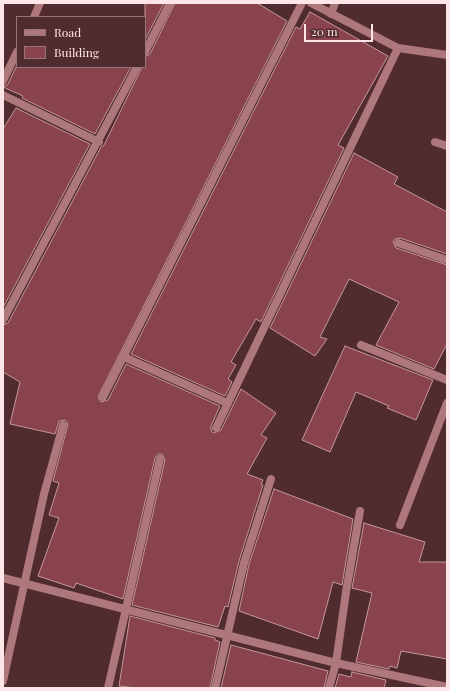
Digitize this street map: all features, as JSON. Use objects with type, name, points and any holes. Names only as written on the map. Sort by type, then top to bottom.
[{"type":"street","points":[[34,16],[40,3]]},
{"type":"street","points":[[146,50],[170,3]]},
{"type":"street","points":[[103,397],[302,3]]},
{"type":"street","points":[[310,3],[398,48],[447,56]]},
{"type":"street","points":[[331,14],[335,3]]},
{"type":"street","points":[[216,428],[398,48]]},
{"type":"street","points":[[3,81],[16,54]]},
{"type":"street","points":[[3,320],[99,142],[136,68]]},
{"type":"street","points":[[3,95],[99,142]]},
{"type":"street","points":[[435,142],[447,146]]},
{"type":"street","points":[[398,243],[447,260]]},
{"type":"street","points":[[361,345],[447,380]]},
{"type":"street","points":[[124,357],[227,403]]},
{"type":"street","points":[[400,524],[447,403]]},
{"type":"street","points":[[3,681],[44,494],[63,425]]},
{"type":"street","points":[[108,688],[160,459]]},
{"type":"street","points":[[215,688],[244,563],[271,479]]},
{"type":"street","points":[[329,688],[336,663],[360,511]]},
{"type":"street","points":[[3,578],[126,608],[336,663],[447,687]]},
{"type":"building","points":[[145,3],[164,3],[146,38]]},
{"type":"building","points":[[175,3],[257,3],[287,21],[98,397],[101,402],[108,400],[126,364],[220,406],[211,426],[211,431],[214,433],[221,430],[241,389],[276,413],[261,435],[267,438],[247,474],[263,480],[261,484],[263,485],[239,561],[228,607],[225,606],[218,627],[132,605],[165,460],[162,454],[158,454],[155,458],[123,599],[76,583],[74,588],[38,576],[59,518],[49,515],[59,483],[53,481],[68,424],[65,420],[59,421],[55,434],[10,424],[20,382],[3,372],[3,325],[8,323],[101,147],[104,145],[142,68],[146,68],[146,56],[150,54]]},
{"type":"building","points":[[310,12],[388,56],[338,145],[344,148],[261,322],[256,319],[231,362],[236,365],[228,379],[232,382],[225,396],[131,354],[296,27],[300,29]]},
{"type":"building","points":[[16,67],[130,68],[95,134],[3,87],[8,84]]},
{"type":"building","points":[[16,108],[90,144],[3,308],[3,129]]},
{"type":"building","points":[[354,153],[398,177],[394,184],[447,212],[447,254],[400,238],[395,239],[393,242],[396,248],[447,265],[447,344],[434,369],[376,345],[399,302],[349,279],[320,337],[327,339],[315,356],[270,328]]},
{"type":"building","points":[[345,346],[433,380],[416,420],[387,408],[389,406],[356,392],[330,452],[302,440]]},
{"type":"building","points":[[274,489],[353,519],[342,585],[333,582],[318,639],[239,611],[249,564]]},
{"type":"building","points":[[364,523],[425,542],[419,562],[447,562],[447,659],[401,651],[397,668],[390,666],[389,669],[356,662],[372,593],[352,588]]},
{"type":"building","points":[[130,616],[215,638],[215,640],[220,642],[210,688],[136,688],[119,686]]},
{"type":"building","points":[[231,645],[328,671],[324,688],[221,688]]},
{"type":"building","points":[[352,672],[386,680],[384,688],[335,688],[339,674],[351,677]]}]
